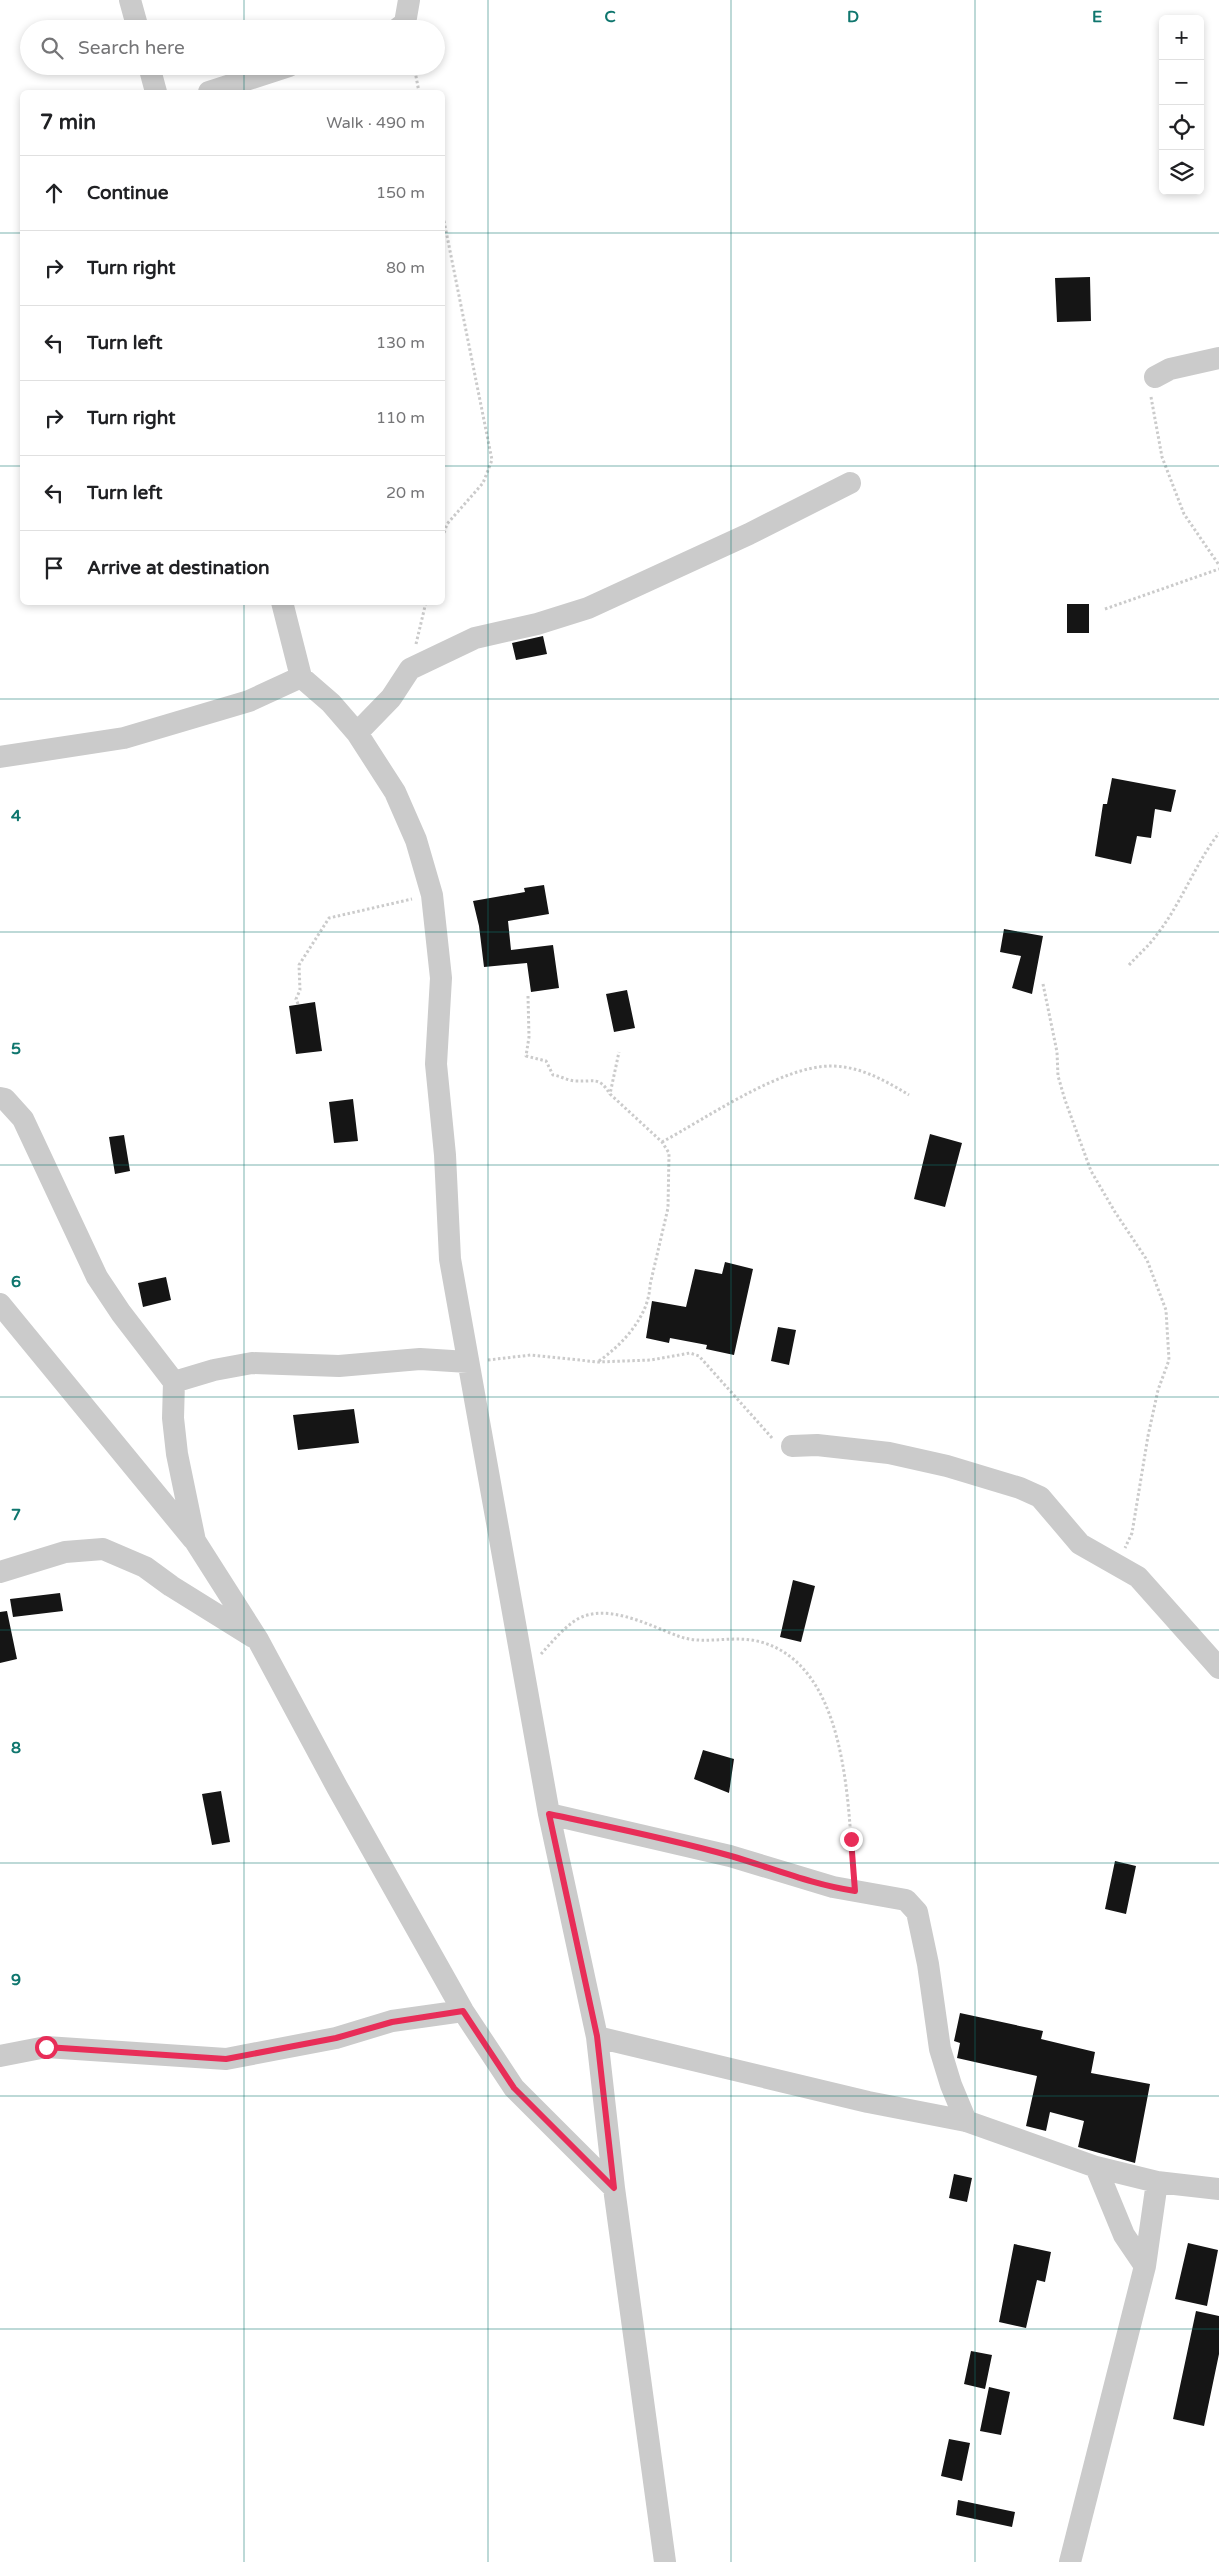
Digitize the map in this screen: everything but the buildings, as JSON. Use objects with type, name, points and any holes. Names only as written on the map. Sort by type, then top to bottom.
[{"type":"street","points":[[130,0],[136,20]]},
{"type":"street","points":[[406,20],[409,0]]},
{"type":"street","points":[[151,75],[155,90]]},
{"type":"street","points":[[215,90],[262,75]]},
{"type":"street","points":[[1155,377],[1170,369],[1219,358]]},
{"type":"street","points":[[357,733],[391,698],[410,669],[475,638],[537,624],[588,608],[749,534],[850,483]]},
{"type":"street","points":[[283,605],[301,677],[331,704],[357,733],[395,792],[416,840],[432,895],[441,978],[436,1064],[445,1155],[450,1259],[549,1814],[597,2036],[614,2188],[665,2562]]},
{"type":"street","points":[[0,757],[124,738],[250,701],[301,677]]},
{"type":"street","points":[[0,1098],[5,1099],[23,1119],[97,1277],[121,1313],[174,1382],[173,1418],[177,1454],[195,1541]]},
{"type":"street","points":[[0,1304],[195,1541],[258,1640],[463,2011],[514,2088],[614,2188]]},
{"type":"street","points":[[174,1382],[214,1370],[252,1363],[339,1366],[420,1359],[468,1362]]},
{"type":"street","points":[[792,1446],[817,1444],[889,1453],[946,1466],[1020,1488],[1040,1497],[1080,1544],[1138,1578],[1219,1668]]},
{"type":"street","points":[[0,1572],[65,1552],[103,1549],[145,1567],[258,1640]]},
{"type":"street","points":[[549,1814],[694,1847],[833,1887],[906,1900],[917,1912],[928,1964],[940,2049],[951,2085],[966,2121]]},
{"type":"street","points":[[0,2056],[46,2047],[226,2059],[336,2038],[392,2022],[463,2011]]},
{"type":"street","points":[[597,2036],[868,2102],[966,2121],[1096,2167],[1157,2182],[1219,2190]]},
{"type":"street","points":[[1096,2167],[1124,2235],[1145,2266]]},
{"type":"street","points":[[1070,2562],[1145,2266],[1157,2182]]},
{"type":"path","points":[[416,75],[419,90]]},
{"type":"path","points":[[445,226],[492,460],[482,483],[447,524],[445,530]]},
{"type":"path","points":[[1155,377],[1150,392],[1162,457],[1184,514],[1219,565]]},
{"type":"path","points":[[1105,608],[1219,570]]},
{"type":"path","points":[[410,669],[425,605]]},
{"type":"path","points":[[1129,964],[1158,934],[1182,896],[1202,854],[1219,833]]},
{"type":"path","points":[[298,1004],[296,999],[300,990],[299,965],[329,918],[432,895]]},
{"type":"path","points":[[1043,984],[1057,1052],[1058,1076],[1064,1100],[1091,1171],[1115,1212],[1148,1260],[1166,1310],[1169,1360],[1158,1390],[1152,1418],[1132,1534],[1117,1566]]},
{"type":"path","points":[[528,996],[529,1037],[526,1056],[546,1061],[553,1075],[575,1081],[597,1081],[603,1084],[610,1094],[662,1142],[670,1153],[668,1208],[649,1296],[632,1331],[618,1347],[598,1362]]},
{"type":"path","points":[[610,1094],[618,1052]]},
{"type":"path","points":[[662,1142],[767,1084],[806,1068],[833,1066],[859,1070],[884,1080],[909,1095]]},
{"type":"path","points":[[468,1362],[530,1355],[598,1362],[651,1360],[690,1353],[699,1356],[770,1436],[781,1445],[792,1446]]},
{"type":"path","points":[[525,1671],[575,1621],[598,1612],[626,1618],[681,1637],[717,1641],[759,1641],[778,1648],[811,1678],[822,1696],[835,1731],[850,1810],[855,1891]]},
{"type":"route","points":[[46,2047],[226,2059],[336,2038],[392,2022],[463,2011],[514,2088],[614,2188],[597,2036],[549,1814],[730,1856],[833,1887],[855,1891],[851,1839]]}]
